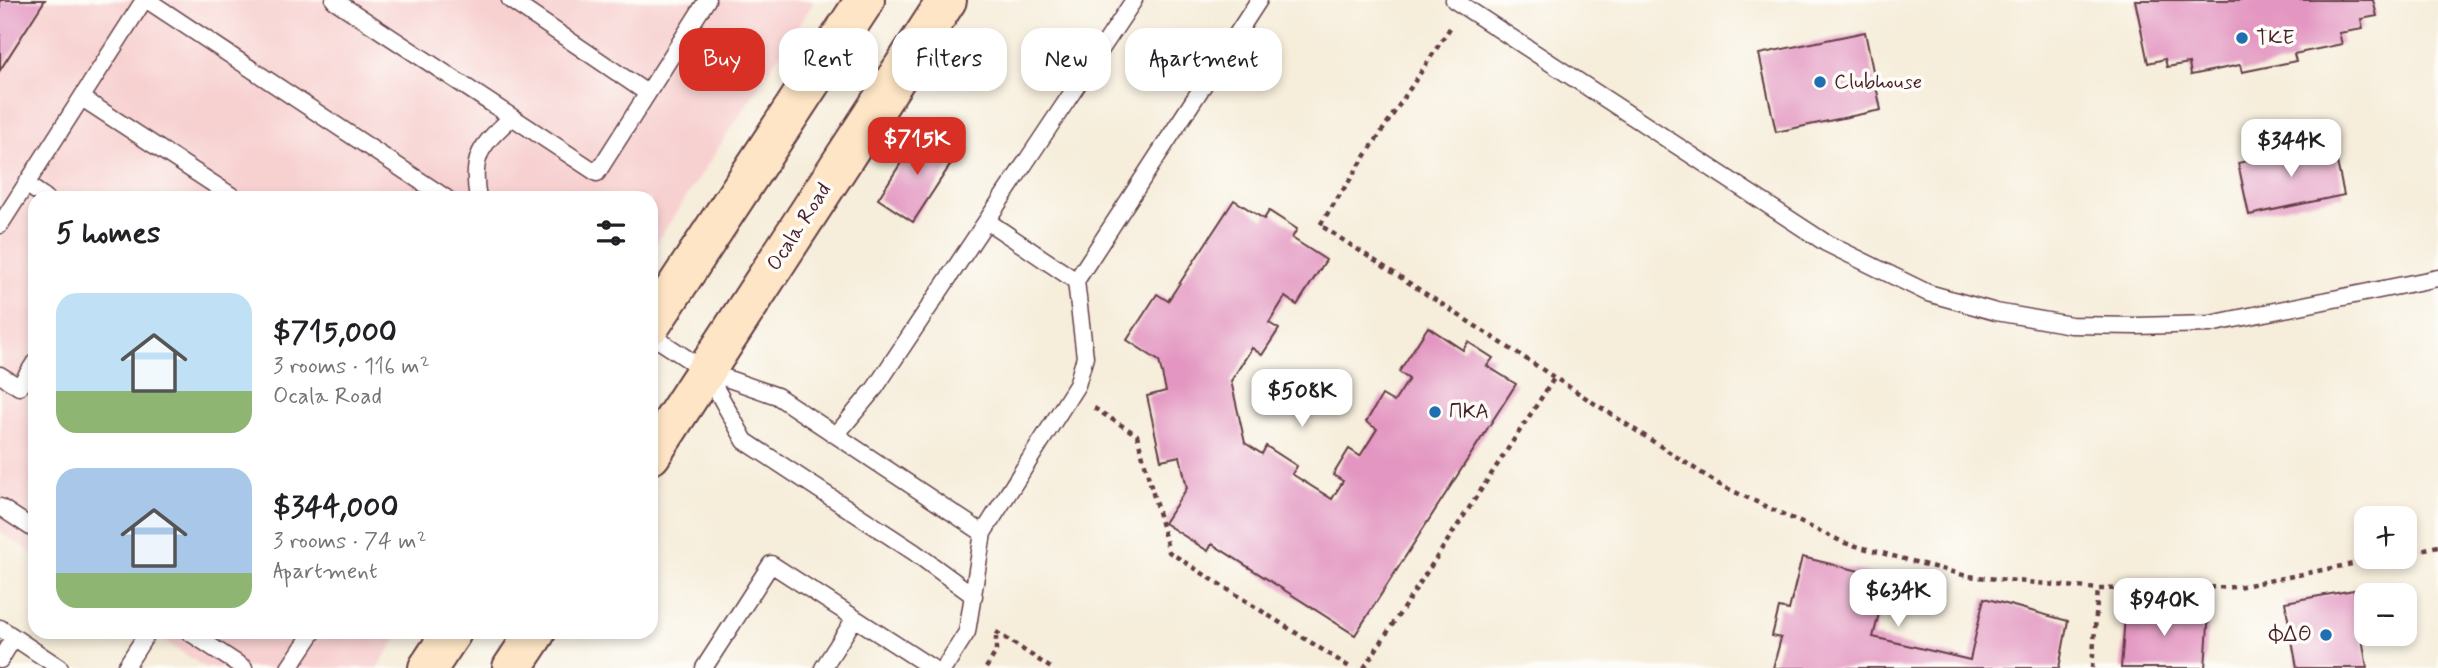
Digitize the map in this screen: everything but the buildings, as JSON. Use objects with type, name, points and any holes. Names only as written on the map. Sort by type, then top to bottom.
[{"type":"main road","points":[[658,314],[865,0]]},
{"type":"main road","name":"Ocala Road","points":[[658,444],[947,0]]},
{"type":"main road","points":[[428,668],[447,639]]},
{"type":"main road","points":[[512,668],[531,639]]},
{"type":"lane","points":[[0,225],[146,0],[435,191]]},
{"type":"lane","points":[[334,0],[597,173],[700,2]]},
{"type":"lane","points":[[510,0],[647,93]]},
{"type":"lane","points":[[836,435],[875,388],[1135,0]]},
{"type":"lane","points":[[944,668],[967,632],[983,533],[1077,385],[1085,357],[1076,281],[1259,0]]},
{"type":"lane","points":[[1459,3],[1826,243],[1928,293],[1985,309],[2071,325],[2136,327],[2210,324],[2438,278]]},
{"type":"lane","points":[[82,98],[224,191]]},
{"type":"lane","points":[[477,191],[479,152],[512,117]]},
{"type":"lane","points":[[26,184],[36,191]]},
{"type":"lane","points":[[987,221],[1076,281]]},
{"type":"lane","points":[[658,340],[706,371],[777,396],[983,533]]},
{"type":"lane","points":[[706,371],[745,442],[914,552],[974,596]]},
{"type":"lane","points":[[0,375],[19,387],[28,373]]},
{"type":"lane","points":[[0,507],[28,525]]},
{"type":"lane","points":[[704,668],[771,564],[932,668]]},
{"type":"lane","points":[[823,668],[855,618]]},
{"type":"lane","points":[[0,660],[7,633],[60,668]]},
{"type":"lane","points":[[125,668],[144,639]]},
{"type":"lane","points":[[200,639],[244,668]]},
{"type":"lane","points":[[289,668],[308,639]]},
{"type":"path","points":[[1459,3],[1320,225],[1720,485],[1845,543],[1967,576],[2098,589],[2238,587],[2354,564]]},
{"type":"path","points":[[1364,668],[1555,377]]},
{"type":"path","points":[[1094,407],[1137,435],[1169,552],[1351,668]]},
{"type":"path","points":[[2417,551],[2438,546]]},
{"type":"path","points":[[2092,668],[2098,589]]},
{"type":"path","points":[[986,668],[996,652],[996,632],[1051,668]]},
{"type":"shaded area","points":[[0,0],[815,0],[797,28],[779,28],[779,55],[765,77],[765,28],[679,28],[679,91],[756,91],[658,240],[658,191],[28,191],[28,550],[0,532]]},
{"type":"shaded area","points":[[162,639],[396,639],[377,668],[206,668]]},
{"type":"place","name":"TKE","points":[[2242,38]]},
{"type":"place","name":"Clubhouse","points":[[1820,82]]},
{"type":"place","name":"ΠΚΑ","points":[[1435,412]]},
{"type":"place","name":"ΦΔΘ","points":[[2326,635]]}]
